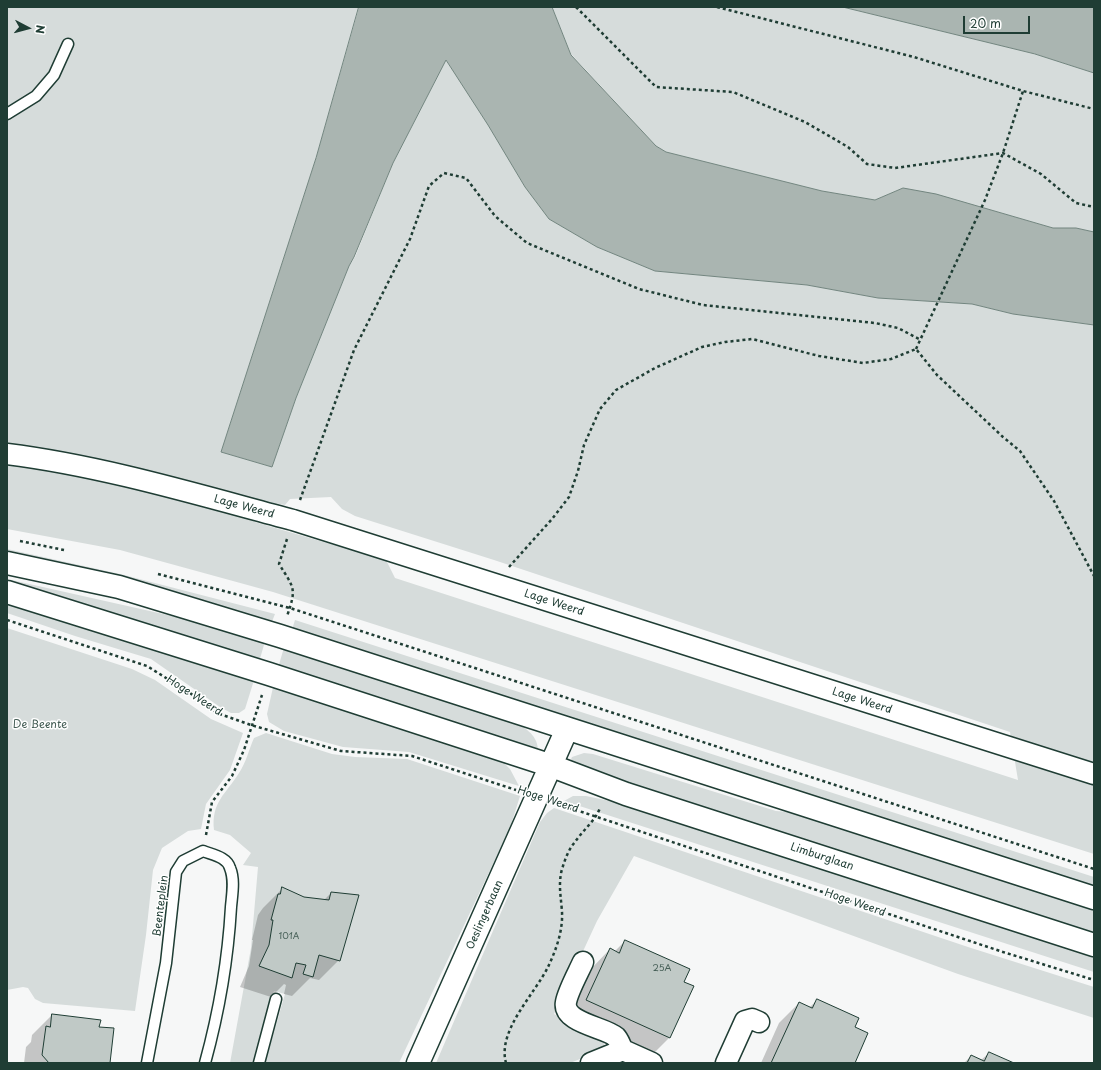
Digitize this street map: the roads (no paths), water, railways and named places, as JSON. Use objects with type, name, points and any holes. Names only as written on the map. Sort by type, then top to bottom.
[{"type":"main road","points":[[7,563],[126,590],[288,639],[1094,898]]},
{"type":"main road","points":[[7,592],[261,671],[552,766]]},
{"type":"main road","name":"Oeslingerbaan","points":[[418,1063],[552,766],[567,729]]},
{"type":"main road","name":"Limburglaan","points":[[552,766],[634,796],[1094,945]]},
{"type":"street","name":"Lage Weerd","points":[[7,454],[46,459],[204,496],[292,520],[1094,774]]},
{"type":"street","points":[[583,962],[565,1003],[567,1010],[579,1021],[616,1037],[623,1050],[652,1063]]},
{"type":"street","points":[[726,1063],[746,1021],[752,1019],[759,1022]]},
{"type":"street","points":[[591,1063],[623,1050]]},
{"type":"lane","points":[[7,114],[36,96],[54,75],[68,44]]},
{"type":"lane","name":"Beenteplein","points":[[148,1063],[166,963],[176,872],[183,861],[203,851],[223,858],[230,867],[233,881],[227,952],[215,1024],[205,1063]]},
{"type":"lane","points":[[259,1063],[276,999]]},
{"type":"park label","name":"De Beente","points":[[40,725]]}]
